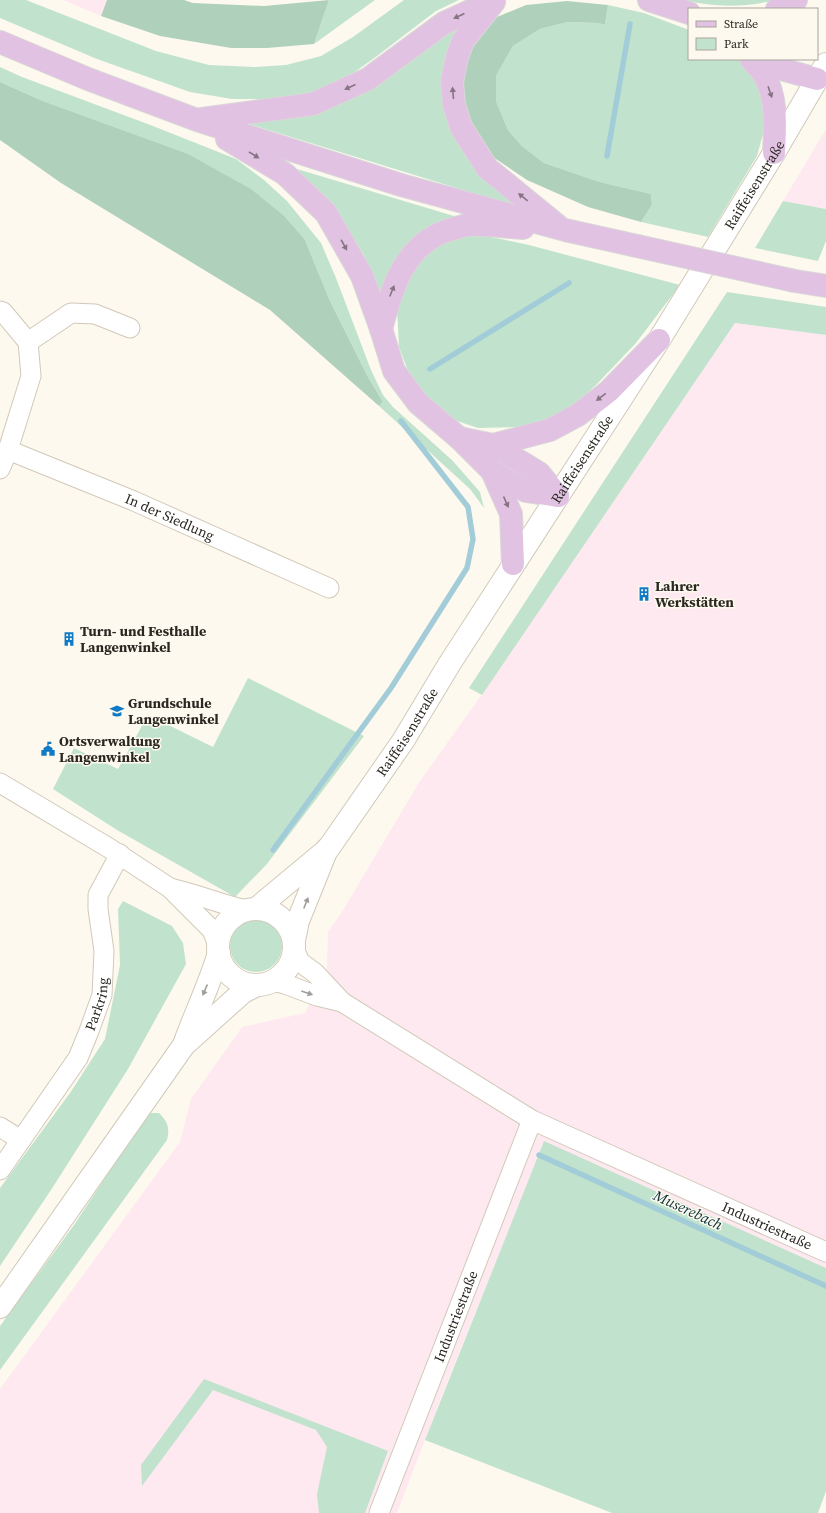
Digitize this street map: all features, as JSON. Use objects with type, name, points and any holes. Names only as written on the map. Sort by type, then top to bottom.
[{"type":"main road","points":[[197,120],[313,104],[368,79],[444,23],[495,0]]},
{"type":"main road","points":[[495,0],[463,41],[457,56],[452,82],[454,105],[461,127],[487,168],[565,230]]},
{"type":"main road","points":[[649,0],[688,13]]},
{"type":"main road","points":[[778,8],[796,0]]},
{"type":"main road","points":[[0,42],[88,79],[197,120],[401,185],[565,230],[795,281],[826,286]]},
{"type":"main road","points":[[752,60],[763,74],[772,96],[775,128],[774,153]]},
{"type":"main road","points":[[765,60],[781,69],[822,72]]},
{"type":"main road","points":[[805,60],[822,72]]},
{"type":"main road","points":[[197,120],[285,174],[326,213],[362,276],[394,371],[418,403],[459,438],[492,471],[526,491],[558,496]]},
{"type":"main road","points":[[381,329],[390,295],[399,274],[412,255],[426,241],[442,232],[467,225],[565,230]]},
{"type":"main road","points":[[493,444],[550,430],[578,415],[608,391],[658,340]]},
{"type":"main road","points":[[459,438],[493,444],[539,473],[558,496]]},
{"type":"main road","points":[[492,471],[511,514],[513,564]]},
{"type":"street","name":"Raiffeisenstraße","points":[[294,945],[298,921],[328,848],[403,741],[450,663],[658,340],[774,153],[822,72]]},
{"type":"street","points":[[0,311],[3,312],[28,342],[31,376],[8,450],[0,469]]},
{"type":"street","points":[[28,342],[71,313],[95,314],[130,328]]},
{"type":"street","name":"In der Siedlung","points":[[8,450],[134,501],[329,588]]},
{"type":"street","points":[[0,783],[120,854],[170,888],[212,930],[222,963],[228,972],[236,979],[246,984],[265,983]]},
{"type":"street","name":"Raiffeisenstraße","points":[[251,909],[328,848]]},
{"type":"street","name":"Parkring","points":[[0,1170],[78,1058],[102,995],[104,951],[98,909],[98,895],[120,854]]},
{"type":"street","points":[[0,1307],[184,1045],[243,992],[281,976],[288,968],[292,959],[294,945],[287,924],[281,918],[265,910],[227,905],[197,894],[170,888]]},
{"type":"street","points":[[184,1045],[197,1008],[214,970],[220,936],[224,927],[230,919],[251,909]]},
{"type":"street","name":"Industriestraße","points":[[294,945],[300,962],[315,973],[342,1002],[532,1120],[826,1252]]},
{"type":"street","name":"Industriestraße","points":[[265,983],[285,984],[317,996],[342,1002]]},
{"type":"street","name":"Industriestraße","points":[[379,1513],[532,1120]]},
{"type":"street","points":[[0,1127],[21,1140]]},
{"type":"shaded area","points":[[63,0],[107,0],[101,16]]},
{"type":"shaded area","points":[[826,129],[826,209],[783,201]]},
{"type":"shaded area","points":[[735,323],[826,335],[826,1268],[544,1142],[443,1393],[397,1513],[0,1513],[0,1389],[180,1142],[191,1099],[242,1027],[305,1013],[327,970],[328,932],[340,915],[420,781],[475,704]]},
{"type":"green space","points":[[0,0],[26,0],[156,51],[209,65],[255,67],[286,65],[321,56],[353,37],[404,0],[459,0],[436,11],[341,82],[309,94],[271,99],[232,99],[190,92],[97,59],[0,18]]},
{"type":"green space","points":[[107,0],[184,0],[193,3],[264,6],[329,0],[314,44],[267,48],[231,48],[160,36],[101,16]]},
{"type":"green space","points":[[329,0],[375,0],[314,44]]},
{"type":"green space","points":[[685,0],[775,0],[730,6],[696,3]]},
{"type":"green space","points":[[567,1],[608,5],[605,25],[598,23],[568,22],[540,29],[513,46],[496,76],[496,101],[508,130],[522,146],[544,163],[600,182],[651,194],[652,205],[641,222],[588,207],[527,180],[493,157],[480,139],[468,117],[459,89],[462,65],[481,32],[497,17],[526,5]]},
{"type":"green space","points":[[608,5],[644,13],[688,30],[688,60],[740,60],[752,73],[765,101],[766,123],[757,156],[708,237],[641,222],[652,205],[651,194],[600,182],[544,163],[522,146],[508,130],[496,101],[496,76],[513,46],[540,29],[568,22],[598,23],[605,25]]},
{"type":"green space","points":[[463,23],[445,96],[515,200],[512,205],[249,124],[254,119],[412,57]]},
{"type":"green space","points":[[0,67],[22,77],[236,159],[264,180],[287,201],[321,243],[371,370],[383,395],[393,407],[453,461],[480,492],[484,508],[470,489],[379,406],[383,402],[368,377],[330,301],[305,240],[186,153],[43,101],[0,82]]},
{"type":"green space","points":[[0,82],[43,101],[186,153],[251,189],[284,216],[305,240],[330,301],[368,377],[383,402],[379,406],[270,310],[61,183],[0,140]]},
{"type":"green space","points":[[297,169],[454,216],[455,221],[378,301],[364,255],[334,207]]},
{"type":"green space","points":[[783,201],[826,209],[826,241],[818,261],[755,248]]},
{"type":"green space","points":[[482,235],[529,245],[680,285],[636,343],[597,384],[569,410],[542,422],[523,427],[478,428],[448,418],[424,395],[410,376],[399,347],[397,307],[402,286],[421,255],[458,237]]},
{"type":"green space","points":[[727,292],[826,307],[826,335],[735,323],[482,695],[469,688]]},
{"type":"green space","points":[[248,678],[364,736],[267,864],[235,897],[117,830],[53,789],[74,748],[118,769],[148,715],[213,747]]},
{"type":"green space","points":[[123,901],[172,926],[183,943],[186,964],[128,1069],[51,1190],[0,1266],[0,1188],[70,1093],[105,1039],[120,965],[118,909]]},
{"type":"green space","points":[[256,920],[270,924],[278,932],[282,946],[278,960],[270,968],[256,972],[242,968],[234,960],[230,946],[234,932],[242,924]]},
{"type":"green space","points":[[148,1113],[159,1113],[164,1119],[168,1125],[167,1140],[0,1370],[0,1326],[74,1225]]},
{"type":"green space","points":[[544,1141],[826,1268],[826,1491],[818,1513],[612,1513],[425,1440]]},
{"type":"green space","points":[[204,1379],[388,1451],[365,1513],[319,1513],[317,1494],[327,1447],[316,1430],[213,1390],[142,1486],[141,1465]]},
{"type":"waterway","points":[[607,156],[630,24]]},
{"type":"waterway","points":[[430,369],[569,283]]},
{"type":"waterway","points":[[273,850],[391,688],[467,568],[473,539],[468,507],[401,421]]},
{"type":"waterway","name":"Muserebach","points":[[539,1155],[826,1286]]},
{"type":"place","name":"Lahrer Werkstätten","points":[[644,594]]},
{"type":"place","name":"Turn- und Festhalle Langenwinkel","points":[[69,639]]},
{"type":"place","name":"Grundschule Langenwinkel","points":[[117,711]]},
{"type":"place","name":"Ortsverwaltung Langenwinkel","points":[[48,749]]}]
